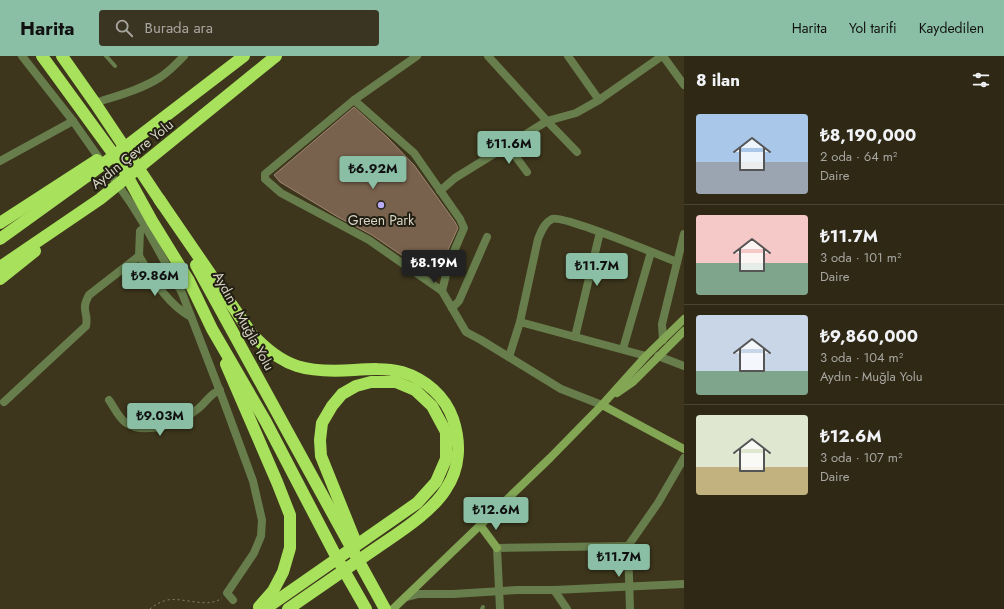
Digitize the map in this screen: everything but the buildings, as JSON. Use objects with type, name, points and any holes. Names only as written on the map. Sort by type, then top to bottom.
[{"type":"highway","name":"Aydın - Muğla Yolu","points":[[42,56],[120,163],[148,224],[189,281],[212,329],[266,422],[338,560],[364,605]]},
{"type":"highway","name":"Aydın Çevre Yolu","points":[[0,239],[83,173],[150,129],[244,56]]},
{"type":"highway","name":"Aydın Çevre Yolu","points":[[0,267],[100,199],[276,56]]},
{"type":"highway","name":"Aydın - Muğla Yolu","points":[[64,57],[159,199],[245,352],[385,609]]},
{"type":"highway","points":[[0,223],[83,173]]},
{"type":"highway","points":[[159,199],[251,333],[274,354],[298,368],[315,371],[390,369],[421,380],[439,395],[451,412],[458,433],[459,455],[454,473],[447,489],[435,503],[396,534],[288,609]]},
{"type":"highway","points":[[0,279],[11,272],[84,210]]},
{"type":"highway","points":[[212,329],[290,515],[290,548],[283,572],[273,591],[257,609]]},
{"type":"highway","points":[[265,609],[306,580],[388,523],[417,503],[436,482],[446,459],[446,432],[432,406],[415,390],[396,382],[371,382],[356,386],[342,394],[332,406],[322,423],[320,440],[321,456],[351,532],[374,579],[385,609]]},
{"type":"main road","points":[[393,609],[550,458],[646,356],[684,319]]},
{"type":"main road","points":[[602,404],[633,382],[684,331]]},
{"type":"main road","points":[[602,404],[684,449]]},
{"type":"main road","points":[[480,525],[497,548]]},
{"type":"street","points":[[22,56],[73,121],[130,202],[148,224],[182,293],[220,390],[253,481],[262,520],[261,536],[254,553],[226,593],[233,600]]},
{"type":"street","points":[[95,102],[136,89],[158,79],[184,56]]},
{"type":"street","points":[[417,56],[354,100],[265,174],[265,179],[281,193],[369,240],[442,291],[466,332],[561,389],[602,404]]},
{"type":"street","points":[[488,56],[577,152]]},
{"type":"street","points":[[568,56],[599,100]]},
{"type":"street","points":[[440,191],[455,178],[547,121],[576,113],[599,100],[663,56],[684,85]]},
{"type":"street","points":[[354,100],[414,153],[460,219],[464,228],[449,263],[442,291]]},
{"type":"street","points":[[0,161],[73,121]]},
{"type":"street","points":[[508,146],[527,172]]},
{"type":"street","points":[[509,357],[520,322],[538,239],[547,223],[553,219],[560,219],[600,232],[677,262]]},
{"type":"street","points":[[148,224],[140,231],[139,256],[158,286],[175,305],[191,317]]},
{"type":"street","points":[[575,337],[600,232]]},
{"type":"street","points":[[662,340],[662,324],[684,234]]},
{"type":"street","points":[[452,308],[458,301],[488,237]]},
{"type":"street","points":[[623,350],[652,252]]},
{"type":"street","points":[[4,402],[86,326],[88,319],[84,312],[85,302],[89,295],[122,271],[139,256]]},
{"type":"street","points":[[520,322],[646,356]]},
{"type":"street","points":[[658,356],[684,366]]},
{"type":"street","points":[[109,400],[125,422],[135,427],[146,429],[170,423],[187,416],[200,408],[213,394],[220,390]]},
{"type":"street","points":[[630,609],[628,546],[658,503],[684,458]]},
{"type":"street","points":[[500,609],[497,548],[628,546]]},
{"type":"street","points":[[406,597],[418,594],[453,594],[684,584]]},
{"type":"street","points":[[554,590],[567,609]]},
{"type":"lane","points":[[106,56],[115,66]]},
{"type":"path","points":[[150,609],[167,600],[211,603],[219,600],[226,593]]},
{"type":"place","name":"Green Park","points":[[381,205]]}]
